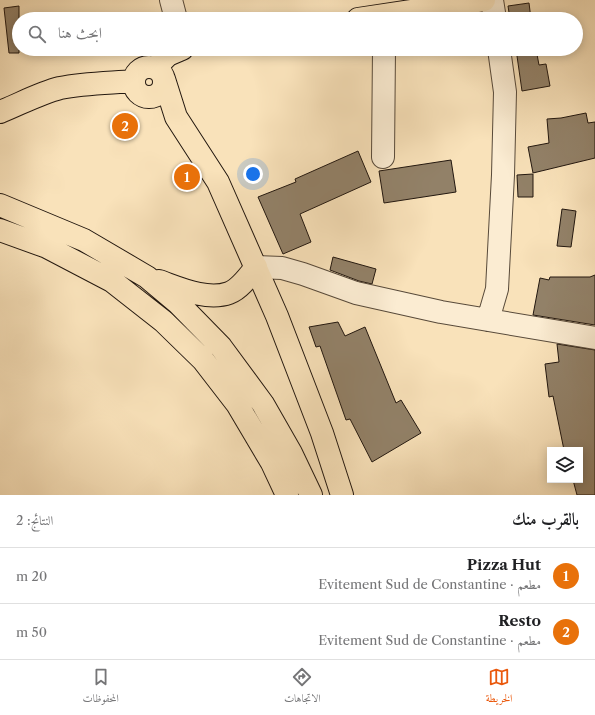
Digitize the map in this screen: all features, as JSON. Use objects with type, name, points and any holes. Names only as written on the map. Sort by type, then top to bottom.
[{"type":"main road","points":[[412,12],[484,0]]},
{"type":"main road","points":[[160,74],[168,56]]},
{"type":"main road","points":[[176,117],[140,89],[135,77],[139,70],[147,67],[160,74],[176,117],[218,182],[277,316],[322,434],[342,495]]},
{"type":"main road","points":[[0,112],[47,92],[76,85],[140,89]]},
{"type":"main road","points":[[0,205],[84,240],[147,277],[178,303],[221,347],[263,404],[291,453],[311,495]]},
{"type":"main road","points":[[0,230],[46,247],[112,281],[163,320],[203,360],[237,404],[272,463],[287,495]]},
{"type":"main road","points":[[147,277],[187,291],[208,296],[230,293],[241,285],[256,267]]},
{"type":"street","points":[[171,0],[174,12]]},
{"type":"street","points":[[492,0],[494,12]]},
{"type":"street","points":[[383,157],[384,56]]},
{"type":"street","points":[[488,320],[497,289],[503,175],[505,92],[500,56]]},
{"type":"street","points":[[256,267],[282,268],[303,274],[356,294],[441,312],[595,338]]},
{"type":"building","points":[[529,3],[530,12],[509,12],[508,6]]},
{"type":"building","points":[[19,6],[19,12],[12,12],[12,53],[9,53],[4,8]]},
{"type":"building","points":[[517,56],[537,56],[539,65],[546,64],[550,86],[522,91]]},
{"type":"building","points":[[586,113],[588,123],[595,122],[595,158],[533,173],[528,147],[549,143],[547,119]]},
{"type":"building","points":[[358,151],[371,182],[300,214],[311,242],[283,254],[258,197],[296,182],[295,179]]},
{"type":"building","points":[[451,160],[456,192],[384,203],[379,171]]},
{"type":"building","points":[[533,174],[533,197],[518,197],[517,175]]},
{"type":"building","points":[[562,209],[576,211],[571,247],[557,246]]},
{"type":"building","points":[[333,257],[376,269],[372,284],[359,281],[330,270]]},
{"type":"building","points":[[595,275],[595,325],[533,315],[540,278],[549,280],[550,277],[590,277]]},
{"type":"building","points":[[338,322],[345,336],[365,327],[396,403],[401,400],[421,433],[372,462],[350,419],[346,420],[320,346],[316,347],[309,327]]},
{"type":"building","points":[[557,344],[595,350],[595,495],[577,495],[574,483],[583,483],[583,447],[563,447],[553,396],[549,397],[545,364],[559,362]]},
{"type":"place","name":"Resto","points":[[125,126]]},
{"type":"place","name":"Pizza Hut","points":[[187,177]]}]
